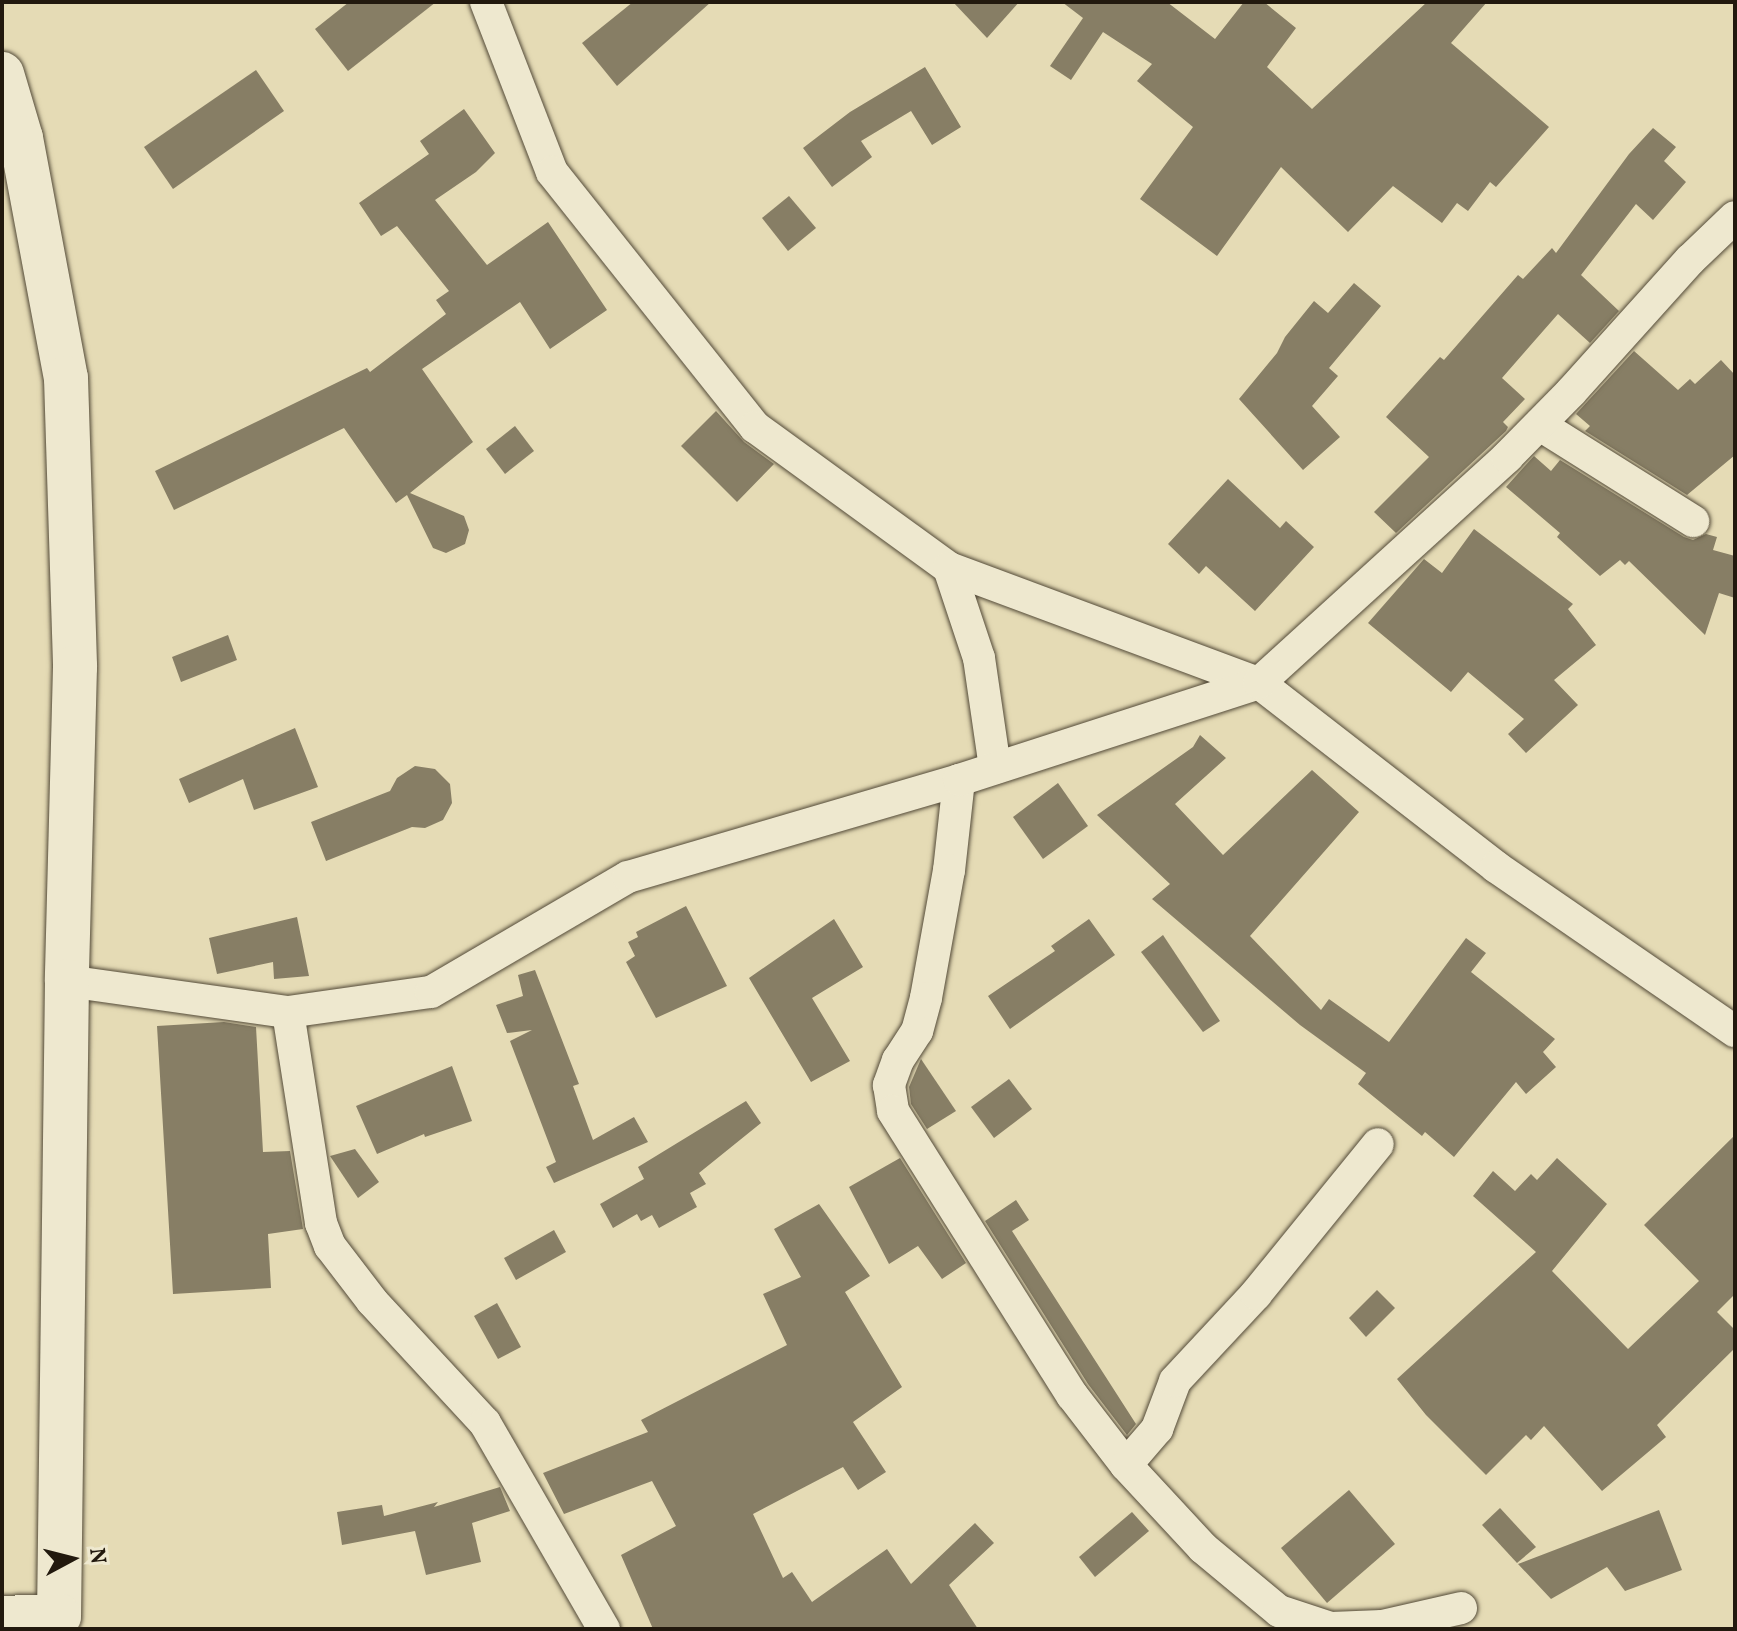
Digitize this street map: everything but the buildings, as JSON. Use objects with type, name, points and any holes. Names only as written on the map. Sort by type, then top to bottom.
[{"type":"street","points":[[473,2],[495,33]]},
{"type":"street","points":[[486,2],[495,33],[552,172],[755,427],[949,568],[1259,683],[1496,867],[1735,1031]]},
{"type":"street","points":[[2,74],[21,138],[66,378],[75,667],[67,981],[58,1622],[2,1618]]},
{"type":"street","points":[[67,981],[288,1012],[431,992],[628,877],[959,780],[1259,683],[1540,425],[1680,271],[1735,217]]},
{"type":"street","points":[[1540,425],[1693,521]]},
{"type":"street","points":[[949,568],[979,658],[995,768]]},
{"type":"street","points":[[959,780],[949,870],[926,998],[917,1031],[898,1060],[889,1085],[893,1111],[1072,1395],[1126,1465],[1203,1548],[1279,1611],[1331,1628],[1382,1626],[1461,1608]]},
{"type":"street","points":[[288,1012],[321,1223],[330,1246],[372,1301],[485,1423],[604,1629]]},
{"type":"street","points":[[1126,1465],[1157,1429],[1175,1381],[1256,1294],[1378,1144]]}]
